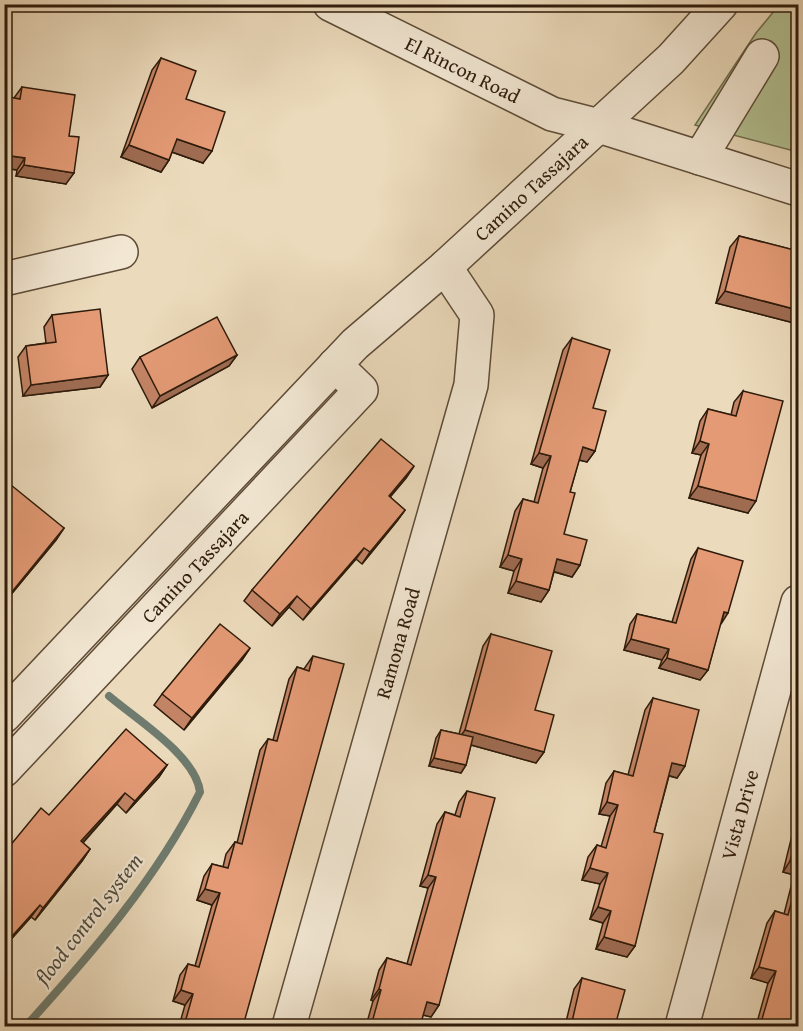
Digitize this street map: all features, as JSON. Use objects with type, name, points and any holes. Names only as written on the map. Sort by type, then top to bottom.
[{"type":"street","name":"El Rincon Road","points":[[330,4],[380,16],[552,114],[599,126],[798,189]]},
{"type":"street","name":"Camino Tassajara","points":[[4,716],[354,344],[444,267],[599,126],[671,59],[722,4]]},
{"type":"street","points":[[700,158],[762,56]]},
{"type":"street","points":[[4,279],[121,252]]},
{"type":"street","name":"Ramona Road","points":[[288,1026],[471,385],[477,315],[444,267]]},
{"type":"street","name":"Camino Tassajara","points":[[4,770],[361,390],[335,365]]},
{"type":"street","name":"Vista Drive","points":[[682,1026],[794,637],[798,602]]},
{"type":"green space","points":[[779,5],[798,5],[798,152],[695,125],[756,33]]},
{"type":"building","points":[[161,58],[196,71],[186,99],[225,112],[212,151],[177,139],[169,160],[129,145]]},
{"type":"building","points":[[22,87],[75,95],[69,136],[79,137],[74,173],[24,165],[25,158],[4,155],[4,96],[20,99]]},
{"type":"building","points":[[739,236],[798,251],[798,310],[725,291]]},
{"type":"building","points":[[100,309],[108,375],[31,385],[26,346],[56,342],[52,315]]},
{"type":"building","points":[[217,317],[237,355],[160,396],[140,357]]},
{"type":"building","points":[[572,338],[610,350],[593,408],[606,411],[595,451],[583,447],[570,492],[575,493],[564,534],[587,540],[580,565],[557,559],[549,590],[516,581],[522,559],[508,555],[523,499],[538,503],[551,456],[539,453]]},
{"type":"building","points":[[743,391],[783,401],[756,501],[698,486],[709,444],[700,441],[708,409],[736,416]]},
{"type":"building","points":[[381,439],[414,466],[389,496],[405,510],[370,552],[364,548],[311,609],[297,596],[280,614],[252,590]]},
{"type":"building","points":[[11,485],[64,528],[11,593],[4,588],[4,492]]},
{"type":"building","points":[[698,548],[743,561],[728,613],[724,612],[708,670],[667,658],[669,649],[631,639],[637,614],[676,623]]},
{"type":"building","points":[[220,624],[250,648],[192,718],[162,694]]},
{"type":"building","points":[[491,634],[552,651],[535,710],[554,715],[544,752],[465,730]]},
{"type":"building","points":[[313,656],[344,664],[243,1026],[184,1026],[193,994],[181,990],[188,964],[199,967],[220,893],[205,889],[212,864],[228,868],[235,842],[242,844],[268,739],[277,741],[297,667],[309,671]]},
{"type":"building","points":[[653,698],[699,710],[685,766],[672,763],[654,832],[663,834],[635,946],[604,937],[611,911],[598,907],[608,873],[590,868],[597,845],[606,848],[618,805],[607,802],[614,771],[633,776]]},
{"type":"building","points":[[126,729],[167,765],[135,801],[125,793],[81,841],[90,849],[43,908],[40,905],[4,945],[4,853],[41,808],[49,815]]},
{"type":"building","points":[[441,730],[473,737],[466,765],[434,758]]},
{"type":"building","points":[[467,791],[495,798],[439,1005],[427,1002],[420,1026],[371,1026],[387,958],[411,965],[436,877],[428,875],[445,812],[460,817]]},
{"type":"building","points":[[798,830],[798,863],[790,861]]},
{"type":"building","points":[[798,877],[798,1026],[760,1026],[776,971],[759,967],[775,911],[788,915]]},
{"type":"building","points":[[582,978],[625,990],[615,1026],[571,1026]]},
{"type":"waterway","name":"flood control system","points":[[26,1026],[98,944],[143,886],[183,824],[200,792],[196,778],[177,752],[109,696]]}]
